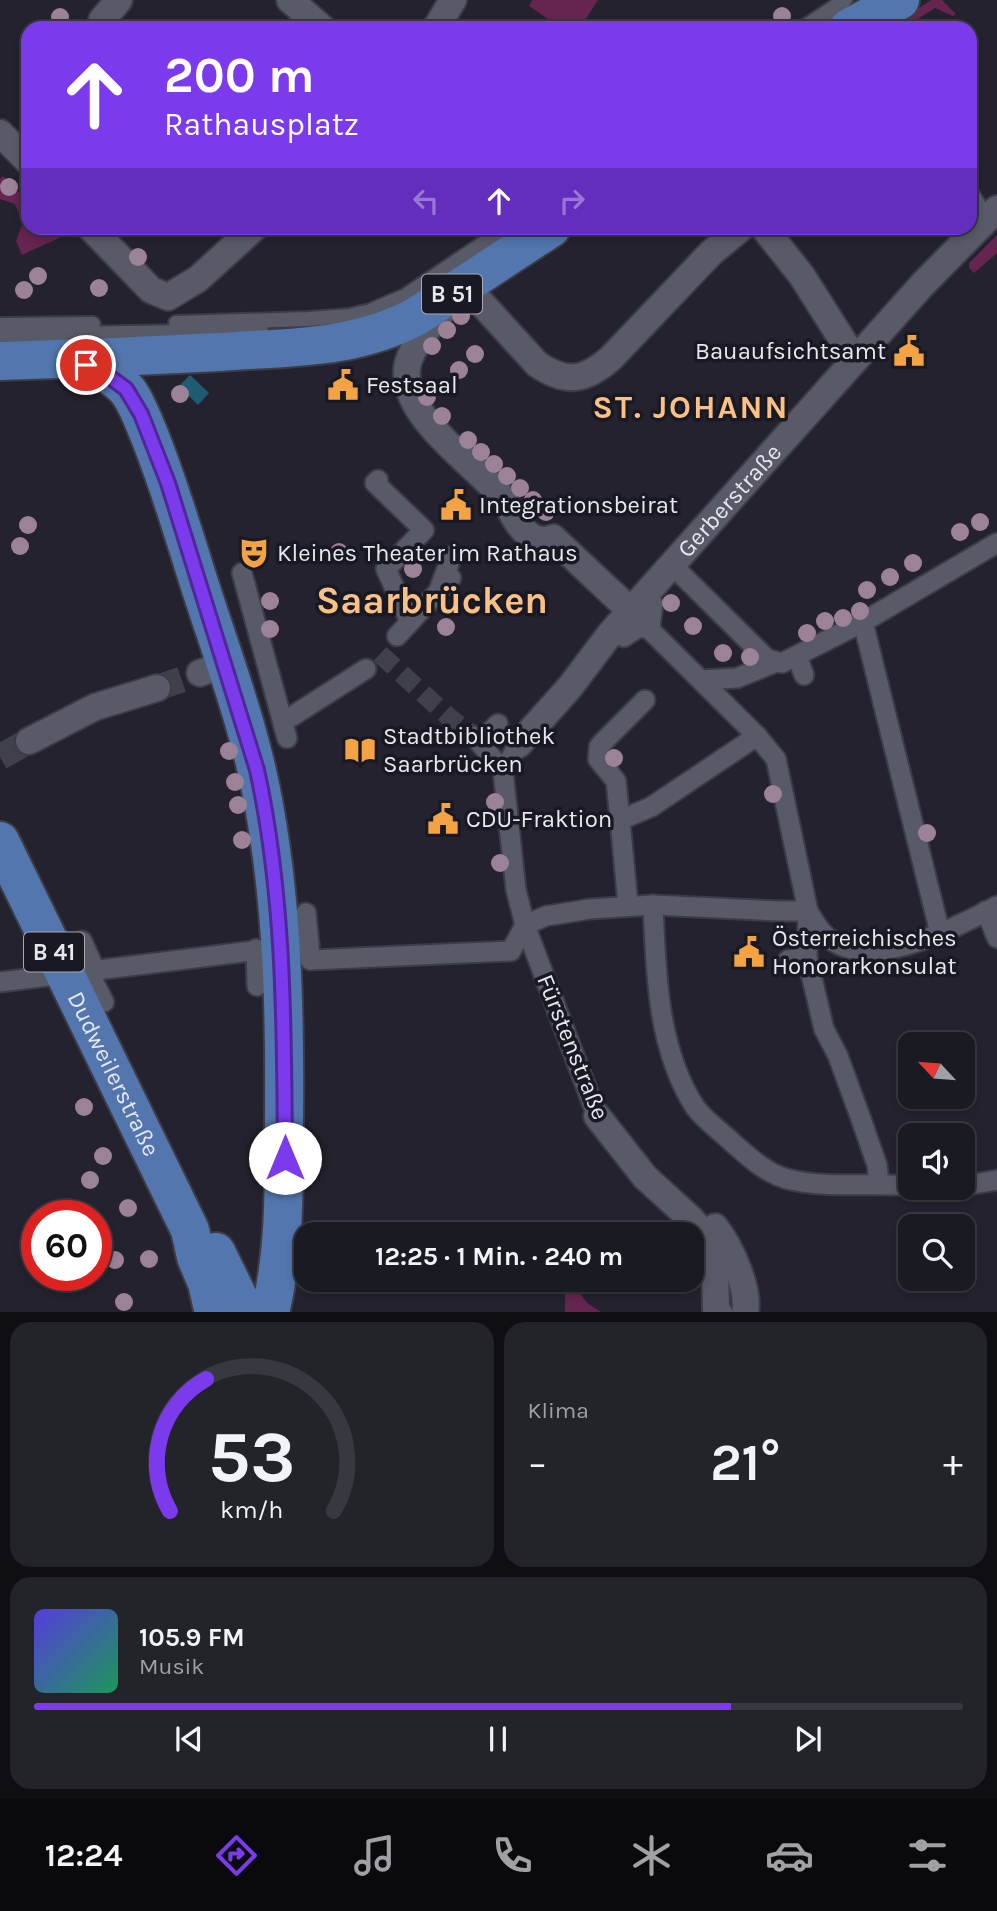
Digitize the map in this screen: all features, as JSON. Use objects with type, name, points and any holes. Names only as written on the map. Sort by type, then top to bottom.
[{"type":"main road","points":[[849,12],[900,0]]},
{"type":"main road","name":"B 51","points":[[0,361],[310,346],[356,340],[398,326],[540,235]]},
{"type":"main road","points":[[71,359],[100,370],[126,389],[141,414],[168,483],[213,669],[261,791],[289,958],[283,1208],[276,1289],[270,1312]]},
{"type":"main road","name":"Dudweilerstraße","points":[[0,841],[82,964],[190,1230],[214,1312]]},
{"type":"main road","name":"Dudweilerstraße","points":[[190,1230],[214,1250],[246,1312]]},
{"type":"street","points":[[102,20],[120,0]]},
{"type":"street","points":[[290,0],[314,21]]},
{"type":"street","points":[[440,21],[453,0]]},
{"type":"street","points":[[0,133],[21,154]]},
{"type":"street","name":"Gerberstraße","points":[[977,228],[992,213]]},
{"type":"street","points":[[98,235],[151,290],[169,297],[187,288],[246,235]]},
{"type":"street","points":[[733,235],[711,253],[611,358],[596,371],[582,377],[568,378],[551,374],[537,364],[465,285],[411,354],[407,373],[410,391],[415,403],[436,431],[502,496],[527,534],[546,541],[553,538],[645,614],[701,680],[776,759],[808,911],[827,937],[857,949],[885,951],[940,933],[992,908],[997,938]]},
{"type":"street","points":[[770,235],[802,276],[855,360]]},
{"type":"street","name":"Gerberstraße","points":[[503,771],[519,744],[570,687],[610,634],[645,614],[672,565],[923,284],[971,235]]},
{"type":"street","points":[[378,480],[375,483],[424,530],[386,569],[403,629],[445,584],[452,556]]},
{"type":"street","points":[[672,565],[767,659],[800,665],[863,622],[997,543]]},
{"type":"street","points":[[242,573],[285,730],[366,669]]},
{"type":"street","points":[[624,637],[636,628],[645,614]]},
{"type":"street","points":[[863,622],[905,760],[940,933]]},
{"type":"street","points":[[701,680],[737,678],[776,662]]},
{"type":"street","points":[[29,741],[95,707],[157,688]]},
{"type":"street","points":[[628,905],[616,781],[598,759],[600,745],[645,701]]},
{"type":"street","points":[[0,982],[82,964],[289,958],[382,962],[511,951],[524,925],[516,890],[503,771],[477,739],[498,724]]},
{"type":"street","points":[[620,820],[651,807],[757,736]]},
{"type":"street","points":[[524,925],[546,916],[628,905],[653,905],[726,916],[808,911]]},
{"type":"street","points":[[653,905],[659,996],[664,1028],[682,1082],[702,1115],[785,1178],[811,1191],[879,1183],[898,1185]]},
{"type":"street","points":[[808,911],[797,959],[843,1072],[877,1165],[879,1183]]},
{"type":"street","points":[[289,958],[306,913]]},
{"type":"street","name":"Fürstenstraße","points":[[524,925],[597,1116],[645,1177],[691,1219],[709,1241],[715,1262],[716,1309],[719,1312]]},
{"type":"street","points":[[82,964],[104,1002]]},
{"type":"street","name":"Fürstenstraße","points":[[634,1160],[653,1168],[676,1187],[704,1213],[723,1238],[745,1295],[745,1312]]},
{"type":"street","points":[[975,1184],[997,1180]]},
{"type":"lane","points":[[823,21],[849,12]]},
{"type":"lane","points":[[977,198],[992,213]]},
{"type":"lane","points":[[0,325],[160,324],[349,316],[370,311],[405,296],[496,235]]},
{"type":"lane","points":[[0,335],[287,331],[354,327],[374,322],[411,306],[516,235]]},
{"type":"shaded area","points":[[532,0],[598,0],[584,21],[551,21],[529,6]]},
{"type":"shaded area","points":[[931,0],[942,0],[956,14],[953,16],[935,8],[915,21],[900,21]]},
{"type":"shaded area","points":[[3,176],[21,195],[21,218],[15,204],[0,199],[0,179]]},
{"type":"shaded area","points":[[21,227],[21,235],[61,237],[22,255],[16,241]]},
{"type":"shaded area","points":[[997,235],[997,253],[974,273],[969,268],[969,263]]},
{"type":"shaded area","points":[[565,1292],[579,1292],[587,1303],[601,1312],[565,1312]]},
{"type":"water","points":[[190,375],[209,393],[198,405],[179,386]]},
{"type":"tunnel","points":[[380,654],[451,719],[474,736]]},
{"type":"tunnel","points":[[157,688],[200,673]]},
{"type":"tunnel","points":[[0,757],[29,741]]},
{"type":"place","name":"Bauaufsichtsamt","points":[[909,351]]},
{"type":"place","name":"Festsaal","points":[[343,385]]},
{"type":"place","name":"Integrationsbeirat","points":[[456,505]]},
{"type":"place","name":"Kleines Theater im Rathaus","points":[[254,553]]},
{"type":"place","name":"Stadtbibliothek Saarbrücken","points":[[360,750]]},
{"type":"place","name":"CDU-Fraktion","points":[[443,819]]},
{"type":"place","name":"Österreichisches Honorarkonsulat","points":[[749,952]]},
{"type":"district","name":"ST. JOHANN","points":[[691,407]]},
{"type":"district","name":"Saarbrücken","points":[[432,600]]},
{"type":"route","points":[[86,365],[116,380],[126,389],[141,414],[168,483],[257,770],[279,916],[284,1005],[285,1158]]}]
